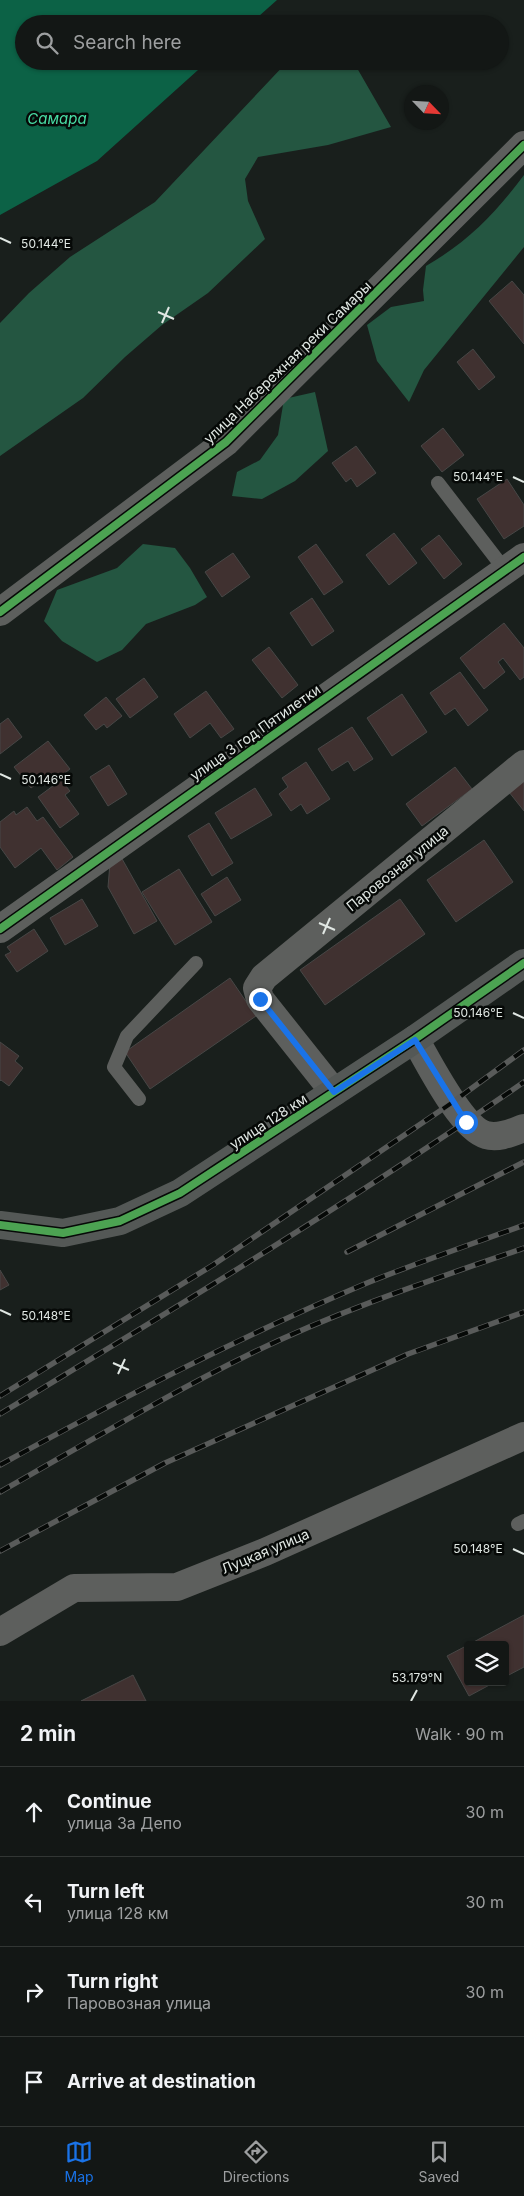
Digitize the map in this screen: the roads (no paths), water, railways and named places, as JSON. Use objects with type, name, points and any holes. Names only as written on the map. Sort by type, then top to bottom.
[{"type":"street","name":"улица Набережная реки Самары","points":[[0,612],[226,442],[524,145]]},
{"type":"street","name":"улица 3 год Пятилетки","points":[[0,929],[515,564]]},
{"type":"street","name":"Паровозная улица","points":[[334,1092],[260,999],[257,988],[264,977],[524,764]]},
{"type":"street","name":"улица 128 км","points":[[0,1225],[64,1233],[120,1221],[180,1193],[415,1040],[524,963]]},
{"type":"street","points":[[415,1040],[466,1122],[486,1135],[504,1136],[524,1128]]},
{"type":"street","name":"Луцкая улица","points":[[0,1632],[74,1588],[177,1587],[265,1552],[524,1436]]},
{"type":"lane","points":[[438,482],[515,564]]},
{"type":"lane","points":[[140,1099],[114,1067],[127,1036],[196,963]]},
{"type":"water","name":"Самара","points":[[0,0],[277,0],[260,15],[15,15],[15,70],[198,70],[97,161],[0,215]]},
{"type":"railway","points":[[0,1396],[213,1265],[453,1102],[524,1050]]},
{"type":"railway","points":[[0,1414],[330,1211],[524,1082]]},
{"type":"railway","points":[[347,1252],[524,1162]]},
{"type":"railway","points":[[0,1465],[136,1392],[227,1346],[320,1303],[426,1260],[524,1225]]},
{"type":"railway","points":[[0,1492],[188,1386],[285,1337],[386,1296],[524,1248]]},
{"type":"railway","points":[[0,1551],[165,1463],[408,1354],[524,1312]]}]
